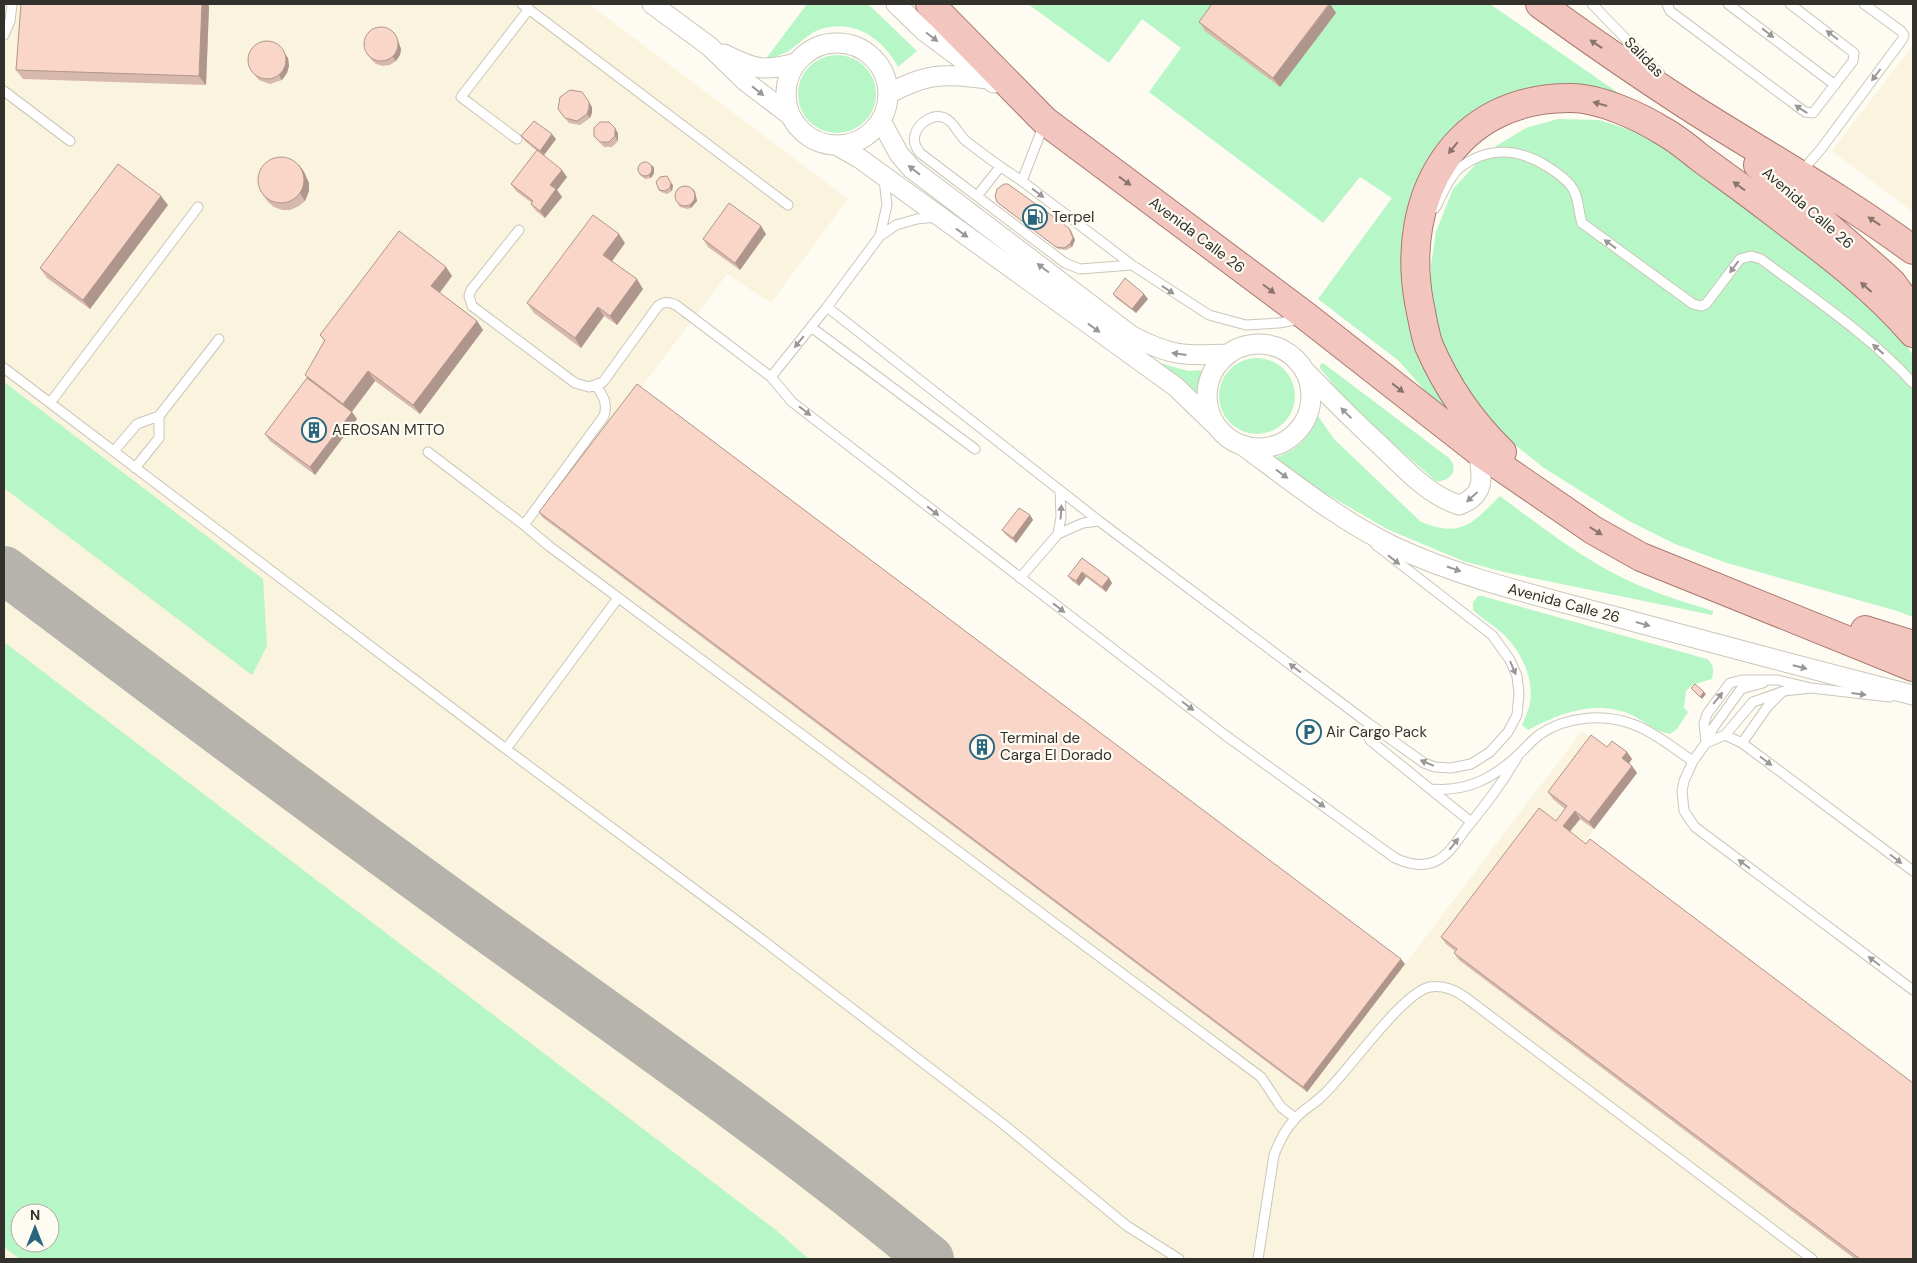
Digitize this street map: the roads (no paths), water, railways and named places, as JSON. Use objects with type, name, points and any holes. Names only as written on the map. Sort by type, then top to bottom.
[{"type":"main road","name":"Avenida Calle 26","points":[[930,4],[1045,121],[1307,317],[1478,452],[1555,505],[1621,547],[1641,557],[1913,667]]},
{"type":"main road","name":"Avenida Calle 26","points":[[1540,4],[1695,110],[1874,221],[1913,250]]},
{"type":"main road","points":[[1555,505],[1482,432],[1463,407],[1445,377],[1429,344],[1417,289],[1415,258],[1423,203],[1432,180],[1443,160],[1459,141],[1482,123],[1509,108],[1540,100],[1573,98],[1601,104],[1641,119],[1664,131],[1746,191],[1842,266],[1888,306],[1913,333]]},
{"type":"main road","name":"Avenida Calle 26","points":[[1695,110],[1892,283],[1913,313]]},
{"type":"main road","name":"Avenida Calle 26","points":[[1694,578],[1913,645]]},
{"type":"street","points":[[652,4],[709,46],[745,81],[790,116]]},
{"type":"street","points":[[896,4],[924,31],[1045,121]]},
{"type":"street","points":[[838,43],[853,46],[868,53],[879,64],[886,79],[888,94],[886,108],[881,121],[869,135],[853,143],[836,145],[822,143],[809,137],[798,128],[790,116],[786,103],[786,89],[789,76],[796,63],[808,52],[822,45],[838,43]]},
{"type":"street","points":[[709,46],[751,66],[776,68],[796,63]]},
{"type":"street","points":[[888,94],[910,82],[930,76],[957,76],[989,80]]},
{"type":"street","points":[[881,121],[899,154],[912,169],[1132,336],[1168,353],[1184,356],[1227,354]]},
{"type":"street","points":[[836,145],[859,158],[1176,387],[1226,437],[1242,445],[1260,448],[1277,444],[1293,436],[1304,422],[1310,406],[1311,388],[1305,371]]},
{"type":"street","points":[[1214,424],[1208,410],[1206,394],[1209,378],[1216,364],[1227,354],[1243,346],[1261,344],[1279,347],[1294,357],[1344,412],[1401,466],[1438,496],[1449,502],[1459,505],[1475,497],[1480,489],[1478,452]]},
{"type":"street","name":"Avenida Calle 26","points":[[1242,445],[1328,508],[1393,546],[1446,567],[1501,586],[1762,657],[1913,695]]},
{"type":"lane","points":[[4,35],[10,21],[12,4]]},
{"type":"lane","name":"Salidas","points":[[1592,4],[1695,110]]},
{"type":"lane","points":[[1658,4],[1669,8],[1805,112],[1813,113],[1853,61],[1854,53],[1790,4]]},
{"type":"lane","points":[[1728,4],[1835,85]]},
{"type":"lane","points":[[1799,174],[1821,149],[1904,35],[1864,4]]},
{"type":"lane","points":[[517,139],[461,97],[526,7],[788,205]]},
{"type":"lane","points":[[4,91],[70,141]]},
{"type":"lane","points":[[1132,266],[1080,269],[1065,263],[920,153],[914,142],[918,129],[928,119],[939,117],[950,121],[964,139],[1132,266],[1209,315],[1246,325],[1279,323],[1307,317]]},
{"type":"lane","points":[[1022,181],[1045,121]]},
{"type":"lane","points":[[1415,258],[1430,219],[1448,183],[1461,167],[1476,158],[1492,153],[1508,151],[1524,154],[1562,176],[1572,187],[1582,223],[1586,227],[1693,304],[1701,306],[1706,304],[1740,259],[1750,256],[1761,258],[1866,338],[1890,358],[1913,383]]},
{"type":"lane","points":[[977,196],[1000,167]]},
{"type":"lane","points":[[771,377],[827,307],[877,238],[887,204],[884,176]]},
{"type":"lane","points":[[50,403],[198,208]]},
{"type":"lane","points":[[877,238],[896,225],[906,221],[940,217]]},
{"type":"lane","points":[[519,230],[472,290],[470,296],[472,306],[575,383],[589,386],[596,385],[609,376],[658,306],[663,302],[676,305],[771,377],[792,402],[1020,578],[1225,734],[1395,858],[1417,865],[1436,861],[1445,856],[1503,783],[1519,754]]},
{"type":"lane","points":[[827,307],[1099,521],[1424,763],[1435,767],[1452,768],[1471,764],[1490,752],[1499,743],[1508,732],[1517,715],[1519,693],[1517,676],[1510,660],[1492,636],[1328,508]]},
{"type":"lane","points":[[810,327],[975,449]]},
{"type":"lane","points":[[114,451],[136,424],[159,416],[219,339]]},
{"type":"lane","points":[[4,368],[996,1118],[1127,1226],[1179,1259]]},
{"type":"lane","points":[[524,525],[604,416],[606,409],[605,400],[596,385]]},
{"type":"lane","points":[[135,468],[159,438],[159,416]]},
{"type":"lane","points":[[428,452],[618,598],[1261,1077],[1281,1107],[1295,1118]]},
{"type":"lane","points":[[1058,534],[1061,517],[1060,490]]},
{"type":"lane","points":[[1020,578],[1058,534],[1084,523],[1099,521]]},
{"type":"lane","points":[[506,749],[618,598]]},
{"type":"lane","points":[[1778,680],[1741,689],[1713,728],[1706,743],[1693,761],[1684,781],[1682,801],[1688,818],[1695,827],[1913,990]]},
{"type":"lane","points":[[1706,743],[1704,724],[1707,714],[1730,682],[1778,680],[1811,688],[1913,700]]},
{"type":"lane","points":[[1706,743],[1725,735],[1753,702],[1784,691],[1811,688]]},
{"type":"lane","points":[[1742,743],[1768,706],[1784,691]]},
{"type":"lane","points":[[1431,789],[1454,789],[1476,784],[1500,771],[1539,735],[1552,728],[1579,719],[1607,718],[1633,724],[1646,730],[1693,761]]},
{"type":"lane","points":[[1368,723],[1368,735],[1371,742],[1472,822]]},
{"type":"lane","points":[[1725,735],[1742,743],[1913,871]]},
{"type":"lane","points":[[1258,1259],[1274,1155],[1280,1138],[1295,1118],[1322,1097],[1406,1000],[1429,987],[1443,987],[1456,991],[1465,997],[1812,1259]]},
{"type":"place","name":"Terpel","points":[[1035,217]]},
{"type":"place","name":"AEROSAN MTTO","points":[[314,430]]},
{"type":"place","name":"Air Cargo Pack","points":[[1309,732]]},
{"type":"place","name":"Terminal de Carga El Dorado","points":[[982,747]]}]
